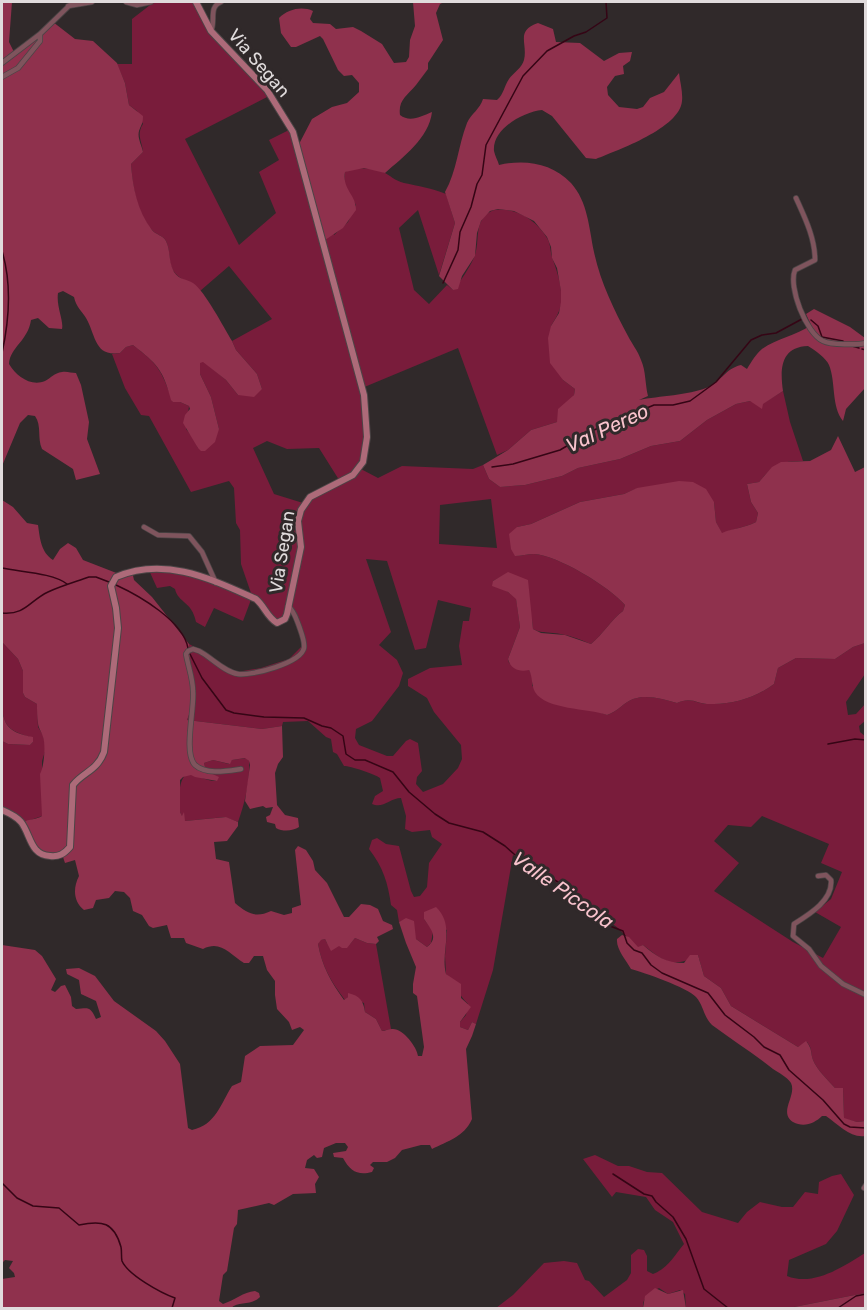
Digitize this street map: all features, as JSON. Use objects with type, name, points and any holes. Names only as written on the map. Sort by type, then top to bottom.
[{"type":"street","points":[[2,63],[40,34],[73,2]]},
{"type":"street","points":[[68,6],[92,2]]},
{"type":"street","points":[[126,2],[137,5],[151,2]]},
{"type":"street","name":"Via Segan","points":[[2,810],[12,814],[21,822],[37,852],[47,856],[58,856],[70,847],[73,785],[97,765],[104,752],[118,628],[111,586],[116,577],[153,567],[174,569],[256,599],[270,618],[277,623],[285,619],[301,547],[298,521],[301,510],[309,497],[353,475],[363,462],[367,437],[364,395],[293,132],[267,90],[211,31],[196,2]]},
{"type":"street","points":[[211,31],[214,24],[212,15],[214,8],[221,2]]},
{"type":"street","points":[[2,76],[18,68],[40,41],[40,34]]},
{"type":"street","points":[[796,198],[815,250],[815,260],[795,270],[792,277],[800,309],[812,331],[821,340],[828,343],[866,343]]},
{"type":"street","points":[[144,527],[158,535],[189,536],[202,552],[216,583]]},
{"type":"street","points":[[241,770],[208,771],[197,767],[192,761],[190,734],[193,691],[186,654],[193,649],[199,651],[236,674],[266,671],[299,656],[304,650],[304,644],[293,610],[288,606]]},
{"type":"street","points":[[818,876],[826,875],[831,880],[832,888],[824,900],[794,924],[793,936],[809,949],[821,966],[843,984],[866,995]]},
{"type":"shaded area","points":[[2,2],[12,2],[9,42],[15,54],[53,22],[75,39],[93,41],[117,63],[125,83],[129,105],[143,116],[139,139],[143,152],[131,164],[139,207],[152,230],[166,241],[176,275],[198,287],[236,350],[257,374],[262,389],[254,397],[238,395],[226,380],[203,362],[200,363],[200,374],[211,397],[219,429],[215,442],[205,451],[198,448],[183,423],[190,409],[189,406],[171,400],[158,368],[133,345],[126,347],[120,353],[105,352],[100,348],[74,297],[63,291],[58,293],[62,329],[49,328],[38,318],[31,320],[26,333],[12,353],[9,364],[16,373],[34,383],[45,381],[59,373],[76,373],[89,422],[87,439],[100,474],[76,480],[73,469],[42,449],[37,420],[35,416],[28,415],[20,423],[2,466]]},
{"type":"shaded area","points":[[154,2],[195,2],[213,33],[271,95],[185,139],[239,245],[276,213],[259,172],[279,160],[269,140],[291,129],[334,235],[348,222],[356,205],[344,185],[345,172],[349,170],[364,168],[378,171],[401,182],[446,194],[455,223],[439,275],[418,210],[399,228],[414,290],[429,304],[447,285],[453,290],[462,279],[475,255],[481,222],[490,212],[504,210],[524,216],[539,228],[548,240],[561,294],[561,305],[551,326],[563,380],[575,389],[574,395],[557,422],[531,430],[508,450],[497,455],[458,348],[362,388],[367,427],[359,468],[378,478],[402,466],[473,469],[483,465],[489,479],[500,487],[525,485],[562,476],[578,468],[620,459],[651,446],[680,441],[707,420],[736,404],[750,401],[762,404],[783,391],[803,461],[777,465],[759,482],[747,484],[751,502],[758,513],[756,522],[722,534],[716,522],[714,502],[638,488],[624,494],[580,502],[531,524],[517,527],[515,556],[534,554],[556,560],[596,581],[625,605],[623,611],[591,644],[568,636],[533,629],[532,620],[508,573],[493,581],[516,598],[520,627],[508,659],[509,663],[529,670],[533,677],[532,686],[607,715],[629,701],[644,697],[677,703],[690,700],[705,704],[727,703],[744,699],[774,684],[778,668],[796,658],[835,659],[853,647],[865,643],[865,674],[846,702],[848,715],[856,714],[866,703],[865,721],[859,726],[860,732],[866,737],[865,1121],[844,1119],[843,1088],[835,1088],[820,1071],[813,1060],[807,1042],[798,1047],[731,1006],[721,988],[704,976],[698,955],[682,962],[669,962],[643,945],[638,948],[618,928],[559,884],[513,855],[493,970],[476,1024],[472,1022],[468,1030],[460,1027],[468,1004],[446,974],[447,930],[424,919],[433,931],[431,943],[427,947],[416,939],[406,919],[399,922],[397,910],[391,905],[384,876],[369,849],[372,840],[377,838],[386,844],[399,846],[411,891],[414,897],[420,896],[427,887],[429,863],[442,844],[432,837],[430,830],[412,832],[405,829],[406,816],[401,798],[380,805],[372,804],[375,796],[383,791],[380,778],[362,770],[344,766],[337,754],[333,752],[331,739],[308,721],[283,722],[282,726],[262,729],[187,720],[194,702],[189,644],[210,655],[226,668],[237,672],[261,668],[289,659],[301,647],[302,634],[290,607],[286,615],[278,622],[252,597],[243,621],[214,608],[205,627],[196,622],[191,610],[175,589],[170,586],[157,588],[148,568],[171,569],[252,596],[241,564],[240,530],[236,523],[234,488],[229,481],[191,492],[149,416],[141,415],[125,388],[112,354],[120,353],[126,347],[133,345],[149,358],[162,375],[173,402],[189,406],[186,429],[198,448],[219,429],[211,397],[200,374],[200,362],[203,361],[226,380],[238,395],[262,389],[257,374],[236,350],[232,341],[272,319],[229,266],[200,291],[178,276],[172,268],[166,241],[152,230],[142,215],[134,190],[131,164],[143,152],[140,135],[143,124],[137,111],[129,105],[125,83],[117,64],[132,64],[132,19]],"holes":[[[267,441],[287,449],[319,448],[341,483],[303,503],[274,494],[253,448]],[[491,499],[497,548],[439,544],[440,505]],[[366,559],[387,561],[415,650],[426,648],[438,600],[471,608],[469,621],[463,621],[459,646],[462,665],[430,668],[408,679],[408,686],[427,698],[434,712],[461,745],[462,759],[458,768],[443,784],[423,792],[416,784],[417,777],[422,771],[418,743],[410,739],[393,756],[387,756],[359,745],[355,738],[356,729],[372,721],[399,686],[403,673],[397,660],[379,645],[391,632]],[[762,816],[829,844],[821,863],[842,872],[831,899],[815,912],[841,927],[823,958],[793,942],[714,891],[739,863],[714,841],[728,825],[751,827]]]},
{"type":"shaded area","points":[[413,2],[444,2],[440,4],[436,13],[443,40],[428,63],[428,69],[400,106],[400,115],[408,118],[416,118],[432,112],[430,121],[421,139],[385,173],[364,168],[345,172],[345,183],[354,200],[356,210],[343,228],[325,240],[298,146],[312,119],[332,107],[347,103],[359,92],[359,83],[352,75],[344,76],[338,70],[320,36],[291,47],[281,33],[279,18],[291,11],[309,9],[313,11],[310,19],[313,23],[330,24],[336,29],[353,27],[382,44],[394,63],[406,62],[415,26]]},
{"type":"shaded area","points":[[538,23],[553,29],[556,42],[580,43],[604,61],[619,53],[632,52],[630,61],[623,66],[624,74],[615,76],[607,87],[608,95],[619,107],[637,109],[643,107],[650,98],[664,92],[679,73],[682,101],[679,111],[660,129],[632,144],[596,159],[586,158],[552,116],[542,110],[526,114],[510,123],[498,136],[494,151],[499,165],[519,162],[538,164],[564,176],[577,190],[587,216],[604,284],[643,364],[648,396],[639,400],[699,390],[711,386],[735,367],[741,365],[747,369],[762,349],[811,325],[806,314],[814,309],[850,327],[865,338],[865,388],[846,409],[843,421],[835,401],[828,362],[808,346],[799,347],[792,350],[784,361],[783,391],[763,404],[762,409],[750,401],[736,404],[707,420],[680,441],[651,446],[620,459],[578,468],[562,476],[525,485],[500,487],[489,479],[483,465],[508,450],[531,430],[557,422],[558,409],[574,395],[575,389],[563,380],[550,363],[548,338],[551,326],[559,313],[561,291],[551,247],[547,237],[534,221],[514,211],[498,209],[490,211],[481,221],[477,233],[475,256],[462,276],[458,289],[453,290],[439,276],[455,223],[445,192],[452,176],[467,123],[483,99],[497,100],[501,95],[509,79],[523,63],[524,38],[527,30]]},
{"type":"shaded area","points":[[838,436],[855,472],[865,467],[865,643],[853,647],[835,659],[796,658],[778,668],[774,684],[744,699],[727,703],[705,704],[690,700],[677,703],[644,697],[629,701],[607,715],[568,708],[540,698],[533,687],[529,670],[522,671],[511,666],[508,659],[520,627],[516,599],[508,592],[492,586],[493,581],[508,572],[528,580],[533,629],[541,633],[565,635],[591,644],[623,611],[625,605],[596,581],[556,560],[534,554],[515,556],[511,549],[509,534],[517,527],[531,524],[580,502],[624,494],[637,488],[679,481],[693,482],[706,489],[714,502],[716,522],[722,533],[748,526],[756,522],[758,513],[751,502],[747,484],[759,482],[772,467],[781,462],[810,461],[831,450]]},
{"type":"shaded area","points":[[2,500],[13,507],[27,523],[38,525],[40,540],[53,560],[60,549],[68,543],[76,548],[83,560],[119,574],[132,571],[134,580],[152,597],[189,644],[194,702],[187,720],[262,729],[282,726],[283,757],[275,773],[277,805],[285,815],[298,818],[299,827],[282,830],[276,828],[275,824],[267,822],[266,817],[270,815],[273,807],[263,806],[250,809],[245,801],[250,765],[245,758],[232,760],[230,764],[213,760],[204,763],[206,771],[219,777],[217,781],[191,775],[183,777],[180,780],[180,812],[182,816],[184,812],[185,821],[226,817],[238,822],[238,826],[227,841],[214,842],[216,859],[229,862],[235,903],[248,912],[261,914],[271,911],[284,915],[292,913],[292,908],[301,905],[295,850],[298,846],[306,850],[313,861],[315,870],[327,883],[344,917],[349,917],[361,904],[378,909],[383,921],[392,925],[393,929],[377,937],[379,941],[376,944],[355,938],[347,948],[339,946],[331,951],[325,939],[321,940],[318,944],[322,960],[344,1000],[348,997],[348,993],[358,997],[365,1012],[376,1019],[382,1031],[392,1029],[401,1032],[412,1043],[418,1056],[422,1056],[424,1047],[417,996],[413,993],[416,967],[399,922],[406,918],[414,921],[416,939],[427,947],[431,944],[433,937],[424,919],[424,912],[436,907],[445,922],[446,974],[461,984],[461,998],[471,1007],[460,1022],[460,1027],[468,1030],[472,1022],[476,1024],[466,1049],[472,1119],[469,1125],[450,1141],[432,1149],[430,1145],[421,1145],[402,1150],[395,1158],[387,1162],[373,1162],[370,1165],[374,1168],[372,1172],[367,1173],[355,1171],[343,1158],[334,1157],[333,1153],[346,1151],[348,1147],[345,1143],[336,1143],[324,1148],[322,1157],[317,1158],[314,1155],[307,1160],[305,1168],[314,1169],[319,1177],[315,1184],[316,1193],[293,1194],[274,1205],[269,1203],[238,1210],[237,1224],[234,1228],[227,1271],[223,1275],[219,1301],[223,1304],[255,1291],[260,1297],[253,1302],[231,1308],[2,1308],[2,1279],[15,1277],[9,1268],[13,1261],[5,1260],[2,1263],[2,945],[35,950],[42,956],[56,979],[51,990],[55,992],[65,985],[71,997],[72,1006],[76,1009],[89,1009],[96,1019],[101,1017],[96,1001],[81,994],[79,980],[67,974],[66,969],[79,968],[95,976],[114,1001],[156,1031],[180,1064],[188,1128],[192,1130],[207,1123],[221,1106],[232,1086],[241,1082],[245,1056],[260,1046],[293,1045],[304,1030],[300,1027],[292,1030],[289,1022],[277,1009],[275,981],[267,970],[263,956],[254,956],[249,963],[244,963],[220,947],[203,949],[186,943],[184,938],[171,938],[167,925],[153,928],[142,915],[133,911],[130,898],[124,892],[115,891],[109,898],[96,900],[93,908],[84,910],[75,894],[79,876],[75,860],[65,863],[62,854],[38,852],[22,823],[42,816],[40,774],[44,741],[38,725],[37,704],[25,697],[23,693],[23,671],[18,659],[2,642]]},
{"type":"shaded area","points":[[2,642],[18,659],[23,671],[25,697],[37,704],[38,727],[43,735],[46,748],[42,761],[42,816],[22,823],[2,810],[2,741],[8,744],[30,745],[33,738],[11,729],[3,716]]},
{"type":"shaded area","points":[[2,703],[3,716],[8,726],[15,732],[33,737],[30,745],[8,744],[2,741]]},
{"type":"shaded area","points":[[246,758],[249,761],[248,784],[238,822],[225,817],[185,821],[180,812],[179,803],[181,784],[185,775],[217,781],[206,771],[204,763],[213,760],[229,764],[232,760]]},
{"type":"shaded area","points":[[622,935],[629,937],[638,947],[643,945],[657,956],[672,962],[684,963],[690,955],[698,955],[704,976],[721,988],[731,1006],[798,1047],[806,1041],[820,1071],[835,1088],[843,1088],[844,1118],[857,1122],[865,1121],[865,1136],[849,1133],[826,1116],[805,1125],[793,1122],[787,1114],[792,1093],[791,1083],[712,1025],[699,1000],[691,993],[631,969],[618,947],[617,939]]},
{"type":"shaded area","points":[[355,938],[376,944],[391,1029],[382,1031],[376,1019],[365,1012],[364,1003],[348,997],[345,1000],[325,967],[318,944],[320,940],[325,939],[327,943],[339,946],[350,944]]},
{"type":"shaded area","points":[[595,1155],[618,1166],[662,1173],[702,1212],[738,1223],[760,1202],[793,1207],[805,1192],[818,1194],[819,1182],[841,1174],[854,1195],[837,1231],[826,1244],[789,1260],[787,1276],[797,1279],[818,1277],[838,1269],[865,1253],[865,1293],[789,1308],[686,1308],[685,1294],[680,1290],[668,1294],[659,1288],[645,1298],[643,1308],[496,1308],[513,1295],[544,1263],[564,1261],[577,1263],[585,1280],[589,1281],[604,1297],[627,1280],[631,1273],[631,1255],[638,1249],[644,1250],[647,1256],[647,1271],[653,1274],[667,1265],[684,1244],[673,1222],[655,1210],[646,1197],[616,1192],[612,1197],[583,1159]]},
{"type":"shaded area","points":[[655,1288],[668,1294],[683,1290],[686,1308],[643,1308],[645,1296]]},
{"type":"shaded area","points":[[865,1293],[865,1308],[789,1308]]},
{"type":"waterway","points":[[443,283],[458,250],[460,232],[482,175],[486,145],[523,76],[547,51],[586,32],[607,18],[606,2]]},
{"type":"waterway","points":[[2,251],[8,289],[2,353]]},
{"type":"waterway","name":"Val Pereo","points":[[492,467],[513,464],[560,450],[594,430],[654,405],[673,405],[690,401],[716,382],[751,340],[762,335],[776,333],[802,319]]},
{"type":"waterway","name":"Val Pereo","points":[[811,320],[818,326],[822,337],[843,341]]},
{"type":"waterway","name":"Val Pereo","points":[[852,346],[859,348]]},
{"type":"waterway","name":"Val Pereo","points":[[862,349],[866,350]]},
{"type":"waterway","points":[[2,568],[54,577],[67,584]]},
{"type":"waterway","name":"Valle Piccola","points":[[2,613],[22,610],[48,592],[89,577],[109,582]]},
{"type":"waterway","name":"Valle Piccola","points":[[116,585],[159,610],[178,628],[188,648]]},
{"type":"waterway","name":"Valle Piccola","points":[[190,654],[202,678],[226,710],[264,717],[304,718],[331,728],[343,736],[346,754],[355,760],[365,760],[393,772],[409,792],[435,814],[449,823],[483,832],[505,846],[522,861],[558,882],[602,923],[623,931],[627,943],[634,950],[642,953],[651,965],[662,973],[708,993],[725,1015],[764,1047],[780,1055],[789,1070],[823,1100],[844,1124],[850,1127],[866,1128]]},
{"type":"waterway","points":[[828,744],[855,739],[866,740]]},
{"type":"waterway","points":[[613,1174],[644,1194],[652,1196],[673,1217],[686,1239],[704,1289],[728,1308]]},
{"type":"waterway","points":[[2,1183],[17,1198],[33,1206],[59,1208],[79,1225],[101,1223],[111,1228],[121,1247],[122,1261],[125,1266],[145,1283],[175,1298],[172,1308]]},
{"type":"waterway","points":[[838,1308],[856,1296],[866,1294]]}]
